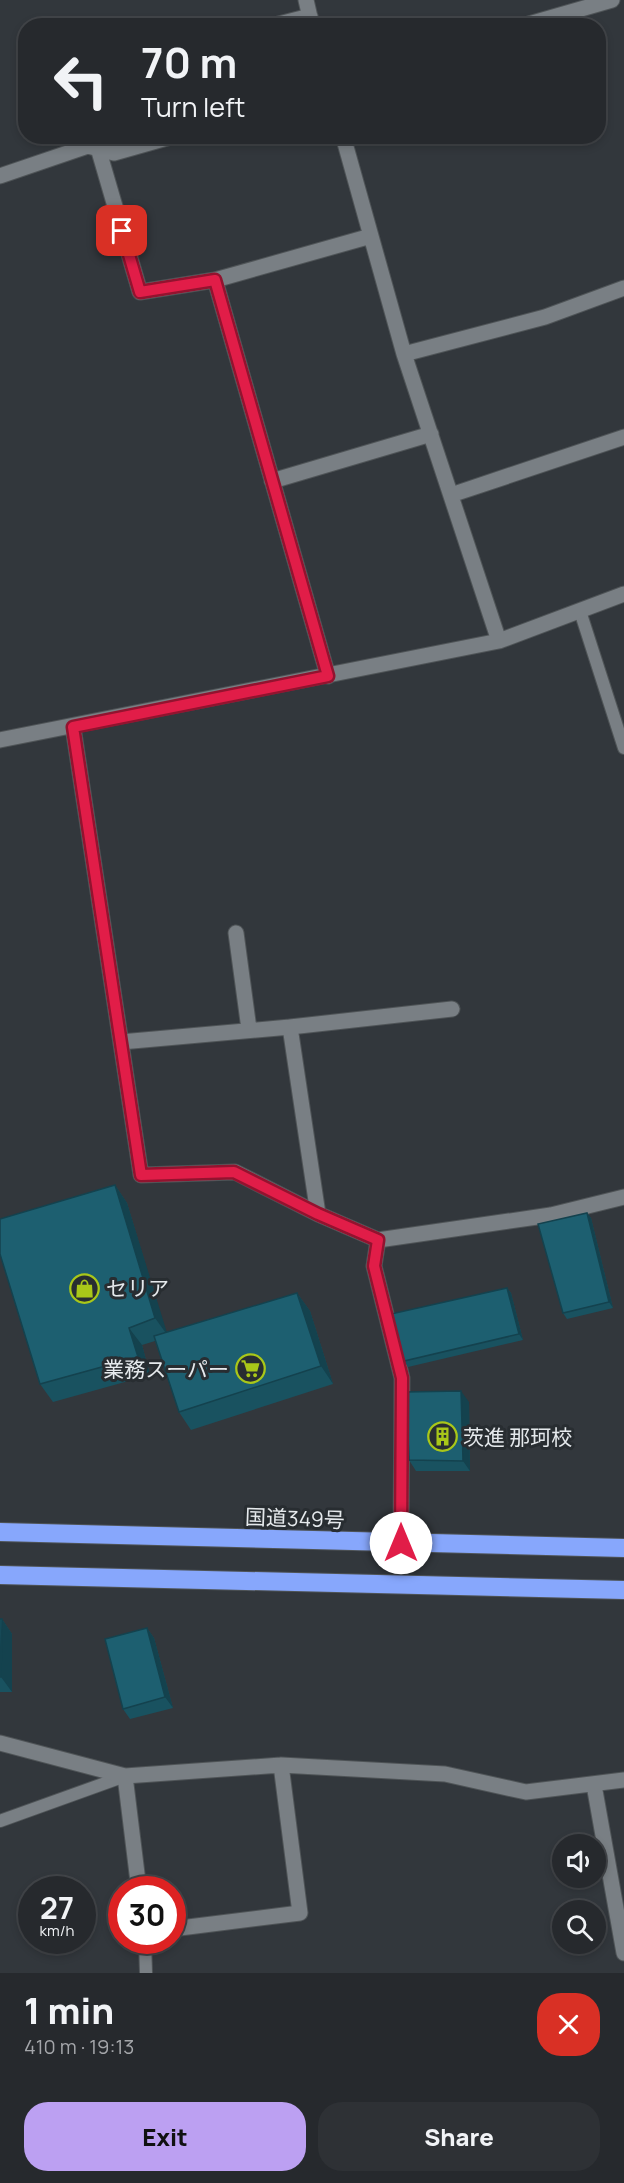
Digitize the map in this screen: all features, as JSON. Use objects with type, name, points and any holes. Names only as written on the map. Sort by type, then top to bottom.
[{"type":"highway","name":"国道349号","points":[[0,1532],[624,1548]]},
{"type":"highway","points":[[0,1575],[624,1590]]},
{"type":"street","points":[[306,0],[310,18]]},
{"type":"street","points":[[550,18],[612,0]]},
{"type":"street","points":[[0,176],[87,146],[114,153],[146,144]]},
{"type":"street","points":[[345,144],[404,354],[500,641]]},
{"type":"street","points":[[98,148],[140,292],[215,280],[371,236]]},
{"type":"street","points":[[215,280],[328,676]]},
{"type":"street","points":[[404,354],[545,317],[624,288]]},
{"type":"street","points":[[272,481],[430,434]]},
{"type":"street","points":[[451,495],[624,437]]},
{"type":"street","points":[[0,740],[500,641],[624,594]]},
{"type":"street","points":[[73,727],[141,1175],[234,1172],[318,1214],[378,1240],[551,1215],[624,1197]]},
{"type":"street","points":[[236,933],[249,1029]]},
{"type":"street","points":[[121,1042],[452,1010]]},
{"type":"street","points":[[290,1027],[318,1214]]},
{"type":"street","points":[[378,1240],[374,1266],[402,1378],[401,1543]]},
{"type":"street","points":[[0,1743],[125,1776],[280,1765],[446,1774],[526,1792],[624,1780]]},
{"type":"street","points":[[186,1927],[300,1913],[280,1765]]},
{"type":"street","points":[[125,1776],[137,1876]]},
{"type":"street","points":[[594,1785],[624,1953]]},
{"type":"lane","points":[[580,611],[624,748]]},
{"type":"lane","points":[[0,1821],[125,1776]]},
{"type":"lane","points":[[145,1954],[146,1973]]},
{"type":"building","name":"セリア","points":[[115,1185],[155,1318],[129,1328],[138,1357],[40,1384],[0,1254],[0,1219]]},
{"type":"building","points":[[587,1213],[609,1302],[563,1313],[538,1224]]},
{"type":"building","points":[[507,1288],[519,1334],[404,1361],[391,1314]]},
{"type":"building","name":"業務スーパー","points":[[297,1293],[321,1366],[179,1412],[154,1336]]},
{"type":"building","name":"茨進 那珂校","points":[[461,1391],[463,1461],[409,1460],[406,1392]]},
{"type":"building","points":[[0,1619],[2,1619],[1,1677],[0,1677]]},
{"type":"building","points":[[147,1628],[165,1697],[123,1709],[105,1639]]},
{"type":"place","name":"セリア","points":[[85,1288]]},
{"type":"place","name":"業務スーパー","points":[[250,1369]]},
{"type":"place","name":"茨進 那珂校","points":[[442,1437]]},
{"type":"route","points":[[122,231],[140,292],[215,280],[328,676],[73,727],[141,1175],[234,1172],[318,1214],[378,1240],[374,1266],[402,1378],[401,1543]]}]
